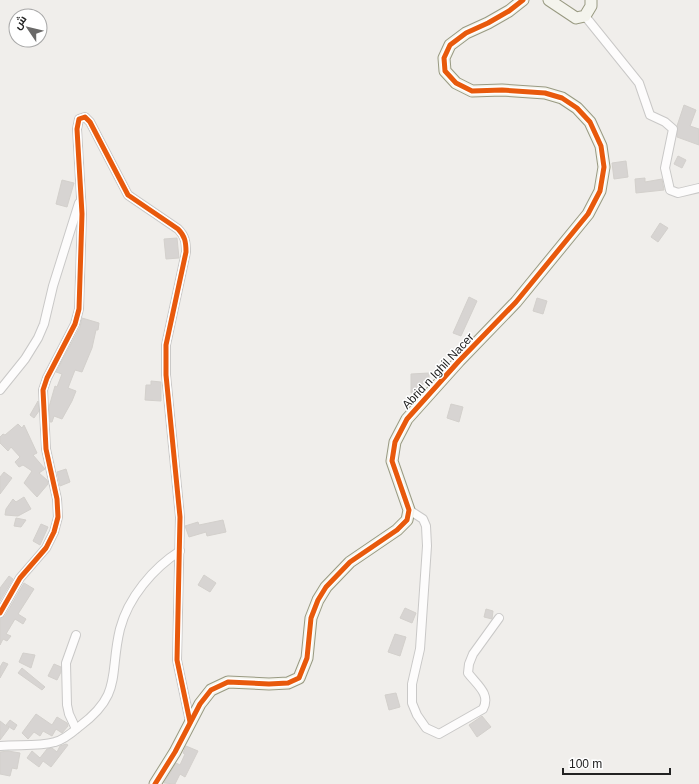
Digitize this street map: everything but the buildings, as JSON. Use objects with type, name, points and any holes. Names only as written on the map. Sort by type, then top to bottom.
[{"type":"street","name":"Abrid n Ighil Nacer","points":[[410,510],[392,460],[395,442],[407,419],[454,366],[516,302],[588,214],[600,191],[604,167],[601,146],[590,122],[577,108],[562,98],[545,93],[502,90],[472,91],[456,83],[445,71],[444,58],[450,45],[466,33],[488,23],[522,0]]},
{"type":"street","points":[[549,0],[576,18],[585,16],[591,6],[591,0]]},
{"type":"street","points":[[585,16],[639,82],[650,115],[665,122],[673,129],[665,168],[670,190],[678,193],[699,188]]},
{"type":"street","points":[[0,613],[20,578],[46,548],[54,532],[58,517],[57,499],[46,449],[43,390],[47,378],[75,324],[79,309],[81,198],[77,129],[79,120],[82,117],[90,122],[128,195],[178,229],[183,234],[186,241],[186,252],[166,345],[166,375],[180,517],[177,660],[190,722]]},
{"type":"street","points":[[0,390],[25,360],[38,338],[44,324],[53,286],[81,198]]},
{"type":"street","points":[[155,784],[200,704],[211,690],[228,682],[282,684],[298,678],[308,658],[308,637],[311,618],[318,600],[326,587],[350,562],[397,530],[407,520],[410,510],[423,519],[426,526],[427,546],[420,649],[412,684],[412,703],[417,715],[426,728],[434,733],[439,734],[448,730],[483,709],[487,702],[486,695],[468,673],[469,664],[499,618]]},
{"type":"street","points":[[0,746],[56,742],[76,730],[93,716],[104,704],[111,689],[120,629],[129,607],[145,581],[169,557],[180,551]]},
{"type":"street","points":[[76,635],[66,663],[67,705],[76,730]]},
{"type":"cycle path","points":[[155,784],[175,752],[200,704],[211,690],[228,682],[269,684],[288,683],[299,678],[307,658],[311,618],[318,600],[326,587],[350,562],[397,530],[407,520],[409,510],[392,461],[395,442],[407,419],[459,361],[516,302],[588,214],[600,191],[604,167],[601,146],[590,122],[577,108],[562,98],[545,93],[502,90],[472,91],[456,83],[445,71],[444,58],[450,45],[466,33],[509,11],[523,0]]},
{"type":"cycle path","points":[[0,613],[20,578],[46,548],[54,532],[58,517],[57,499],[46,449],[43,390],[47,378],[75,324],[79,309],[82,214],[77,129],[79,119],[85,117],[90,122],[128,195],[178,229],[184,237],[185,242],[186,252],[166,345],[166,375],[180,517],[177,660],[190,722]]}]
